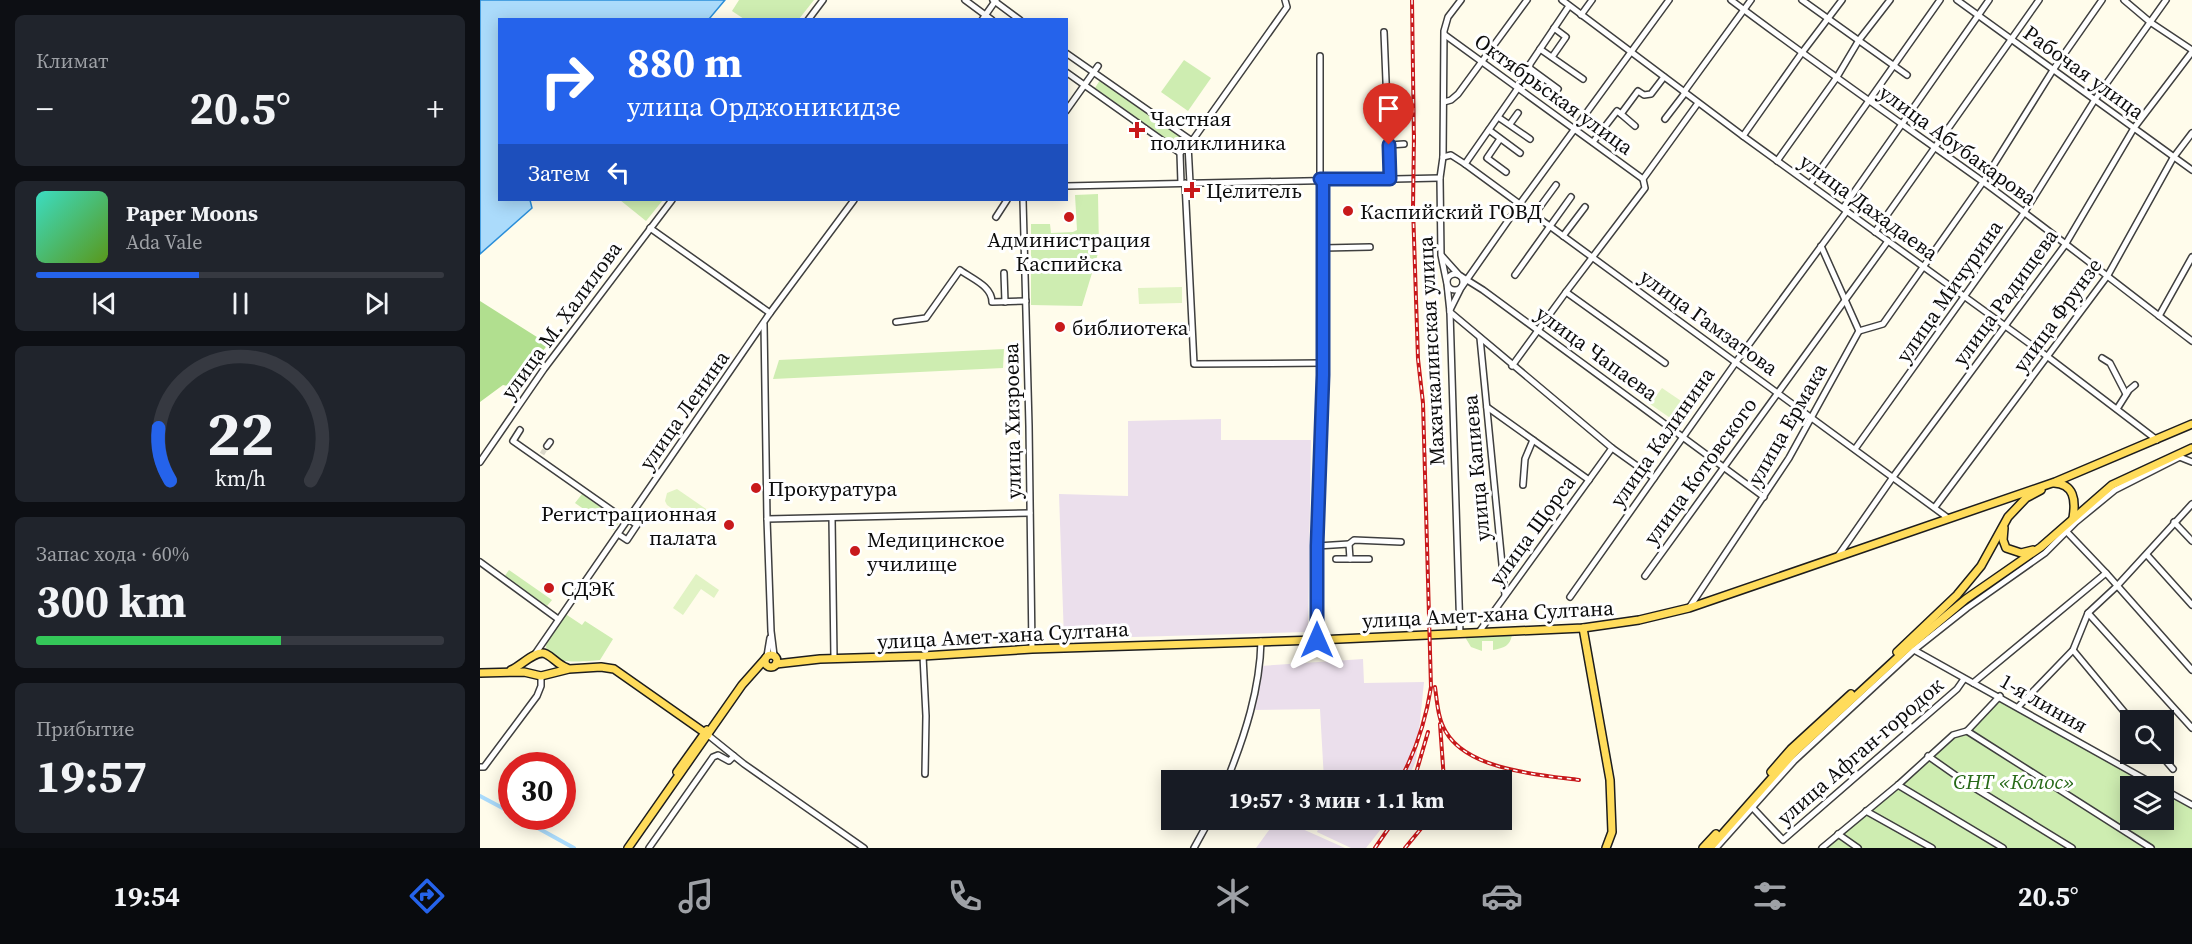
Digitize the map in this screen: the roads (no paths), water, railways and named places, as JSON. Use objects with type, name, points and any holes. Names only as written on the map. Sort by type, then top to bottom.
[{"type":"main road","points":[[1703,848],[1791,749],[1957,595],[1981,566],[2008,517],[2026,498],[2055,482],[2192,424]]},
{"type":"main road","points":[[1710,848],[1793,754],[1910,646],[1966,599],[2041,548],[2112,485],[2178,457],[2191,449]]},
{"type":"main road","name":"улица Амет-хана Султана","points":[[706,734],[752,674],[771,660],[922,656],[1032,649],[1317,640],[1583,628],[1639,620],[1689,608],[2055,482]]},
{"type":"main road","points":[[2055,482],[2072,491],[2073,518]]},
{"type":"main road","points":[[1989,504],[2005,504],[2009,511],[2003,532],[2006,548],[2021,553],[2041,548]]},
{"type":"main road","points":[[1583,628],[1610,780],[1612,832],[1606,848]]},
{"type":"main road","points":[[532,656],[529,668],[532,673]]},
{"type":"main road","points":[[505,672],[522,665],[532,656],[548,657],[569,669]]},
{"type":"main road","points":[[545,675],[552,667],[548,657]]},
{"type":"main road","points":[[480,673],[545,675],[569,669],[602,667],[618,671],[706,734]]},
{"type":"main road","points":[[623,848],[706,734]]},
{"type":"main road","points":[[628,848],[706,734]]},
{"type":"street","points":[[810,18],[823,0]]},
{"type":"street","points":[[965,0],[984,17],[995,1],[1017,18]]},
{"type":"street","points":[[1180,153],[1190,143],[1287,7],[1285,0]]},
{"type":"street","name":"Махачкалинская улица","points":[[1461,0],[1448,17],[1444,35],[1443,157],[1440,178],[1441,255],[1450,312],[1461,634]]},
{"type":"street","points":[[1444,102],[1456,96],[1527,0]]},
{"type":"street","name":"улица Дахадаева","points":[[1562,0],[1698,103],[2006,326],[2157,440]]},
{"type":"street","points":[[1581,15],[1592,0]]},
{"type":"street","points":[[1654,478],[1612,448],[1450,312],[1461,288],[1463,281],[1459,275],[1454,274],[1449,277],[1447,284],[1454,290],[1461,288],[1519,204],[1669,0]]},
{"type":"street","name":"улица Абубакарова","points":[[1731,0],[1801,54],[1837,77],[2109,275],[2192,341]]},
{"type":"street","points":[[1665,119],[1751,0]]},
{"type":"street","points":[[1802,0],[1907,75]]},
{"type":"street","points":[[1743,136],[1842,0]]},
{"type":"street","points":[[1777,161],[1837,77],[1859,40],[1890,0]]},
{"type":"street","points":[[1810,184],[1940,0]]},
{"type":"street","name":"Рабочая улица","points":[[1957,0],[2192,170]]},
{"type":"street","name":"улица Калинина","points":[[1570,597],[1821,246],[1901,125],[1989,0]]},
{"type":"street","points":[[1875,232],[2038,0]]},
{"type":"street","points":[[1821,246],[1859,331],[1882,326],[1983,182],[2053,70],[2102,0]]},
{"type":"street","name":"улица Мичурина","points":[[1856,449],[2024,213],[2094,101],[2166,0]]},
{"type":"street","points":[[2128,1],[2150,22],[2192,51]]},
{"type":"street","points":[[1465,164],[1518,88],[1528,67],[1569,6]]},
{"type":"street","points":[[1552,57],[1566,37],[1554,28]]},
{"type":"street","points":[[1384,33],[1390,179]]},
{"type":"street","name":"Октябрьская улица","points":[[1444,35],[1643,179]]},
{"type":"street","points":[[1540,49],[1583,79]]},
{"type":"street","name":"улица Радищева","points":[[1837,557],[1893,477],[2065,245],[2134,128],[2192,51]]},
{"type":"street","points":[[1068,53],[1190,143]]},
{"type":"street","points":[[1317,640],[1317,546],[1323,363],[1320,56]]},
{"type":"street","points":[[1068,108],[1098,66]]},
{"type":"street","points":[[1528,67],[1558,89]]},
{"type":"street","points":[[1068,73],[1180,153],[1185,183],[1194,364],[1323,363]]},
{"type":"street","points":[[1621,114],[1638,91],[1644,95],[1651,94],[1664,77]]},
{"type":"street","points":[[1512,366],[1646,188],[1643,179],[1698,103]]},
{"type":"street","points":[[1593,142],[1617,111],[1635,126]]},
{"type":"street","points":[[1510,124],[1518,113]]},
{"type":"street","points":[[1498,117],[1530,139]]},
{"type":"street","points":[[1489,130],[1520,153]]},
{"type":"street","name":"улица Фрунзе","points":[[1935,507],[2109,275],[2173,158],[2192,133]]},
{"type":"street","points":[[1500,139],[1487,158],[1506,172]]},
{"type":"street","points":[[1185,183],[1190,143]]},
{"type":"street","points":[[1389,145],[1404,144]]},
{"type":"street","name":"улица Гамзатова","points":[[1443,157],[1451,155],[1465,164],[1948,518]]},
{"type":"street","points":[[1068,186],[1440,178]]},
{"type":"street","points":[[1534,215],[1556,185]]},
{"type":"street","points":[[1515,275],[1571,197]]},
{"type":"street","name":"улица М. Халилова","points":[[480,462],[544,369],[671,201]]},
{"type":"street","name":"улица Ленина","points":[[532,656],[770,313],[853,201]]},
{"type":"street","points":[[996,217],[1006,201]]},
{"type":"street","name":"улица Хизроева","points":[[1023,201],[1032,649]]},
{"type":"street","points":[[1563,236],[1585,207]]},
{"type":"street","points":[[650,228],[770,313]]},
{"type":"street","name":"улица Котовского","points":[[1645,576],[1888,241]]},
{"type":"street","points":[[1323,248],[1370,247]]},
{"type":"street","name":"улица Чапаева","points":[[1441,255],[1459,275],[1764,497]]},
{"type":"street","points":[[2159,316],[2192,257]]},
{"type":"street","points":[[896,322],[926,318],[960,270],[988,289],[992,294],[992,302],[1026,301]]},
{"type":"street","points":[[1004,273],[1005,302]]},
{"type":"street","points":[[1566,292],[1665,363]]},
{"type":"street","points":[[764,322],[771,660]]},
{"type":"street","name":"улица Ермака","points":[[1689,608],[1790,458],[1859,331]]},
{"type":"street","name":"улица Капиева","points":[[1480,338],[1505,595]]},
{"type":"street","points":[[2102,358],[2110,363],[2126,394]]},
{"type":"street","points":[[2117,409],[2128,390],[2135,385]]},
{"type":"street","points":[[1487,407],[1589,480]]},
{"type":"street","points":[[513,441],[520,430]]},
{"type":"street","points":[[500,433],[540,457],[637,525],[627,540],[618,534]]},
{"type":"street","points":[[1523,485],[1525,459],[1533,440]]},
{"type":"street","name":"улица Щорса","points":[[1479,632],[1612,448]]},
{"type":"street","points":[[1716,848],[1794,761],[1914,650],[1967,608],[2045,553],[2115,490],[2178,457],[2191,462],[2191,449]]},
{"type":"street","points":[[2018,706],[2073,650],[2088,612],[2147,555],[2192,504]]},
{"type":"street","points":[[767,519],[1030,513]]},
{"type":"street","points":[[832,518],[834,658]]},
{"type":"street","points":[[2174,522],[2192,541]]},
{"type":"street","points":[[2067,532],[2192,670]]},
{"type":"street","points":[[1317,546],[1349,544],[1354,540],[1401,542]]},
{"type":"street","points":[[1349,544],[1350,559]]},
{"type":"street","points":[[2147,555],[2192,605]]},
{"type":"street","points":[[1336,559],[1369,559]]},
{"type":"street","points":[[480,562],[558,619]]},
{"type":"street","name":"улица Афган-городок","points":[[1973,683],[2106,573]]},
{"type":"street","points":[[2088,612],[2192,728]]},
{"type":"street","points":[[543,641],[548,657]]},
{"type":"street","points":[[1231,770],[1251,711],[1261,664],[1261,641]]},
{"type":"street","name":"1-я линия","points":[[1914,650],[1964,679],[2018,706],[2140,776]]},
{"type":"street","points":[[2073,650],[2123,710]]},
{"type":"street","points":[[922,656],[926,716],[925,774]]},
{"type":"street","points":[[480,767],[484,767],[537,696],[545,675]]},
{"type":"street","name":"улица Афган-городок","points":[[1752,807],[1783,840],[1957,688],[1964,679]]},
{"type":"street","points":[[1822,848],[1898,785],[1953,735],[1967,731],[2000,696]]},
{"type":"street","points":[[1967,731],[2151,848]]},
{"type":"street","points":[[706,734],[864,848]]},
{"type":"street","points":[[650,848],[713,757],[718,755],[729,761],[734,756]]},
{"type":"street","points":[[1928,756],[1965,782],[2072,848]]},
{"type":"street","points":[[2169,764],[2173,769]]},
{"type":"street","points":[[1898,785],[2003,848]]},
{"type":"street","points":[[2174,795],[2192,806]]},
{"type":"street","points":[[1866,811],[1932,848]]},
{"type":"street","points":[[1194,848],[1204,830]]},
{"type":"street","points":[[1839,834],[1858,848]]},
{"type":"water","points":[[480,0],[725,0],[710,18],[498,18],[498,201],[530,201],[532,208],[480,254]]},
{"type":"waterway","points":[[480,796],[498,806]]},
{"type":"waterway","points":[[541,830],[574,848]]},
{"type":"tunnel","points":[[542,454],[547,446]]},
{"type":"railway","points":[[1412,0],[1414,144]]},
{"type":"railway","points":[[1405,770],[1420,735],[1431,687],[1423,403],[1418,359],[1413,208],[1414,135]]},
{"type":"railway","points":[[1435,687],[1443,727],[1456,745],[1471,755],[1487,763],[1526,773],[1579,780]]},
{"type":"railway","points":[[1440,724],[1443,770]]},
{"type":"railway","points":[[1417,770],[1428,732]]},
{"type":"railway","points":[[1375,848],[1387,830]]},
{"type":"railway","points":[[1405,848],[1420,830]]},
{"type":"place","name":"Частная поликлиника","points":[[1137,130]]},
{"type":"place","name":"Целитель","points":[[1192,190]]},
{"type":"place","name":"Каспийский ГОВД","points":[[1348,211]]},
{"type":"place","name":"Администрация Каспийска","points":[[1069,217]]},
{"type":"place","name":"библиотека","points":[[1060,327]]},
{"type":"place","name":"Прокуратура","points":[[756,488]]},
{"type":"place","name":"Регистрационная палата","points":[[729,525]]},
{"type":"place","name":"Медицинское училище","points":[[855,551]]},
{"type":"place","name":"СДЭК","points":[[549,588]]},
{"type":"park label","name":"СНТ «Колос»","points":[[2014,781]]}]
